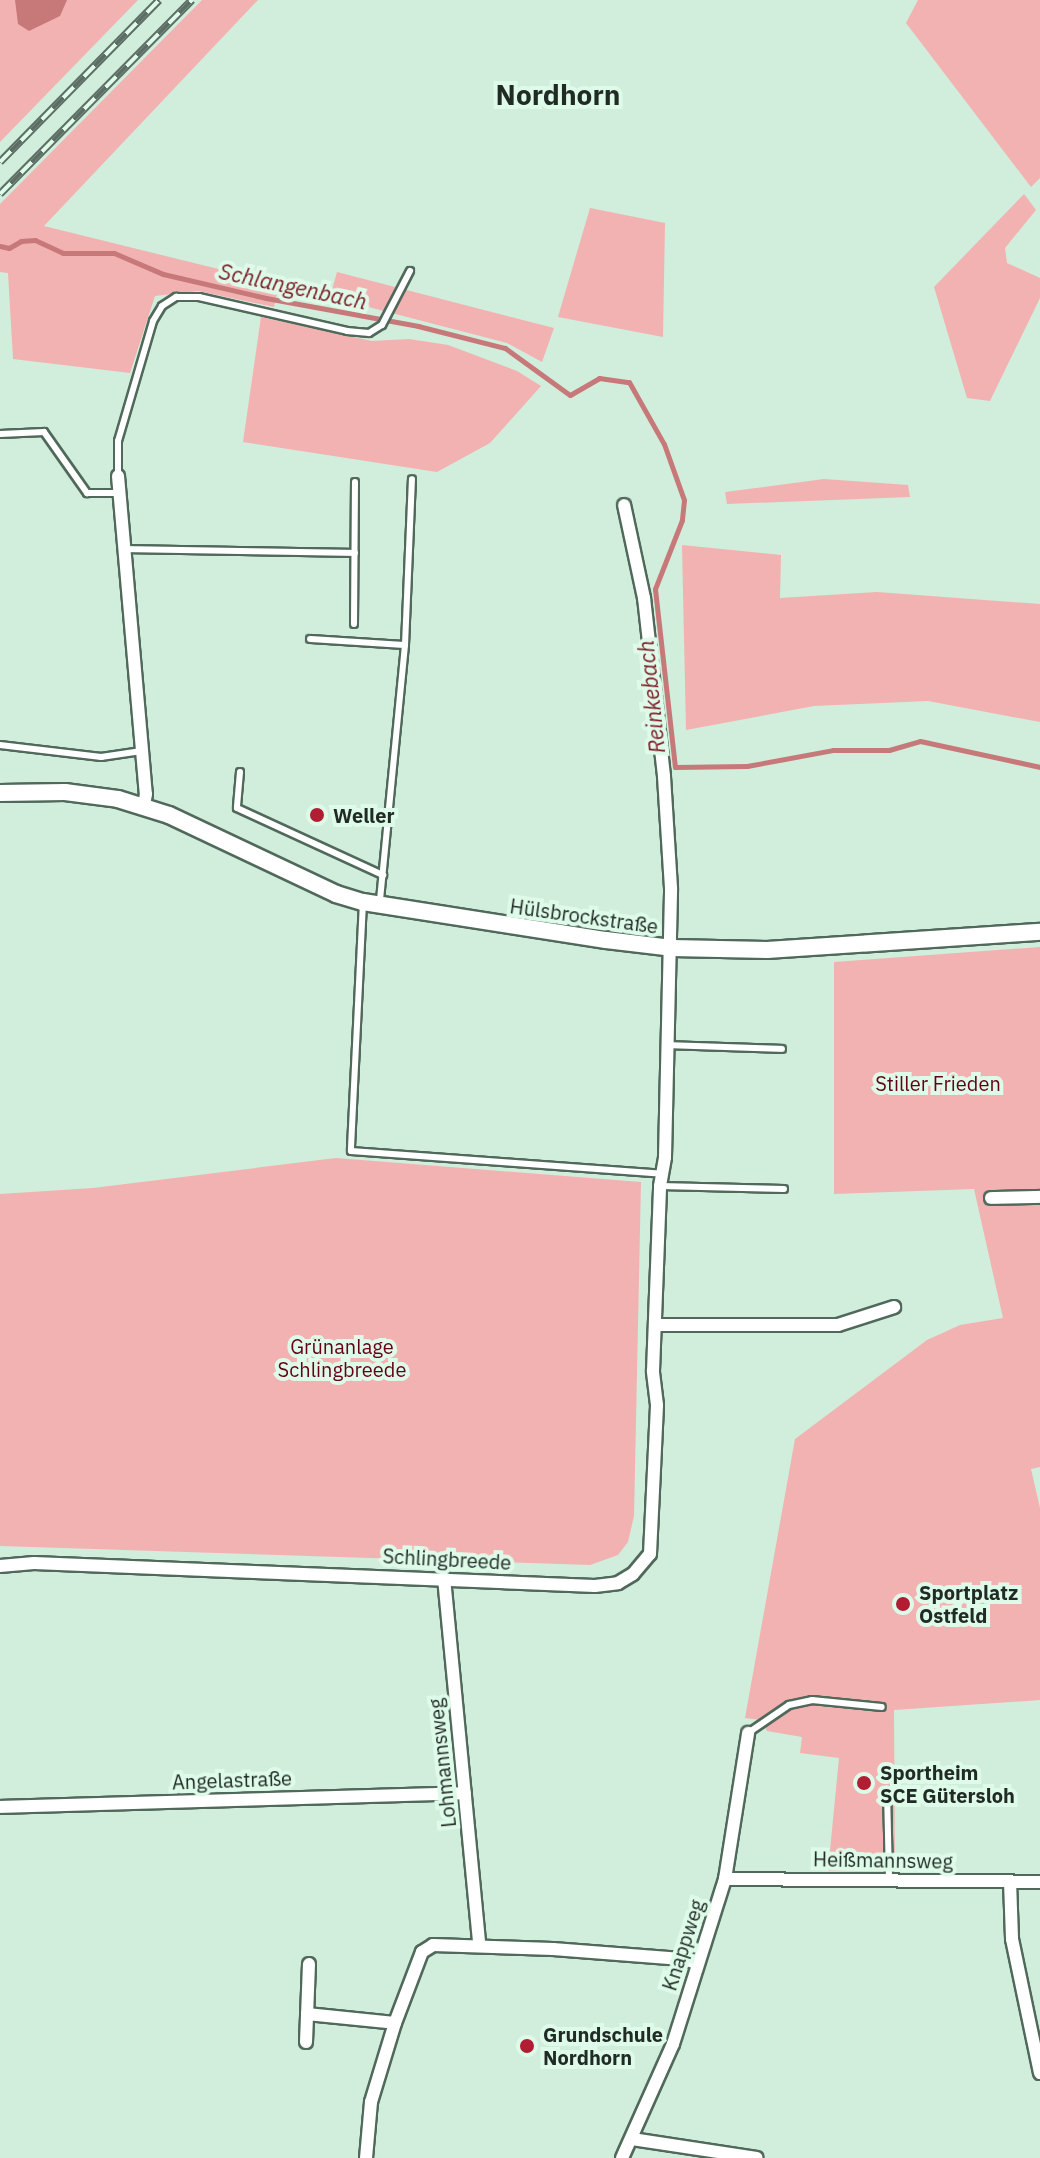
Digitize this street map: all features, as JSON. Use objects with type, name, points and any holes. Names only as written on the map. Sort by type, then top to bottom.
[{"type":"street","points":[[118,476],[144,805]]},
{"type":"street","name":"Schlingbreede","points":[[0,1566],[34,1563],[595,1586],[618,1583],[639,1568],[650,1554],[653,1535],[655,1325],[672,948],[664,776],[644,598],[624,505]]},
{"type":"street","name":"Hülsbrockstraße","points":[[0,793],[65,792],[144,805],[336,894],[363,902],[542,931],[672,948],[767,950],[1040,932]]},
{"type":"street","points":[[991,1198],[1040,1197]]},
{"type":"street","points":[[655,1325],[838,1325],[894,1307]]},
{"type":"street","name":"Lohmannsweg","points":[[444,1578],[479,1944]]},
{"type":"street","name":"Knappweg","points":[[622,2158],[673,2044],[725,1879],[748,1733]]},
{"type":"street","name":"Angelastraße","points":[[0,1807],[465,1793]]},
{"type":"street","name":"Heißmannsweg","points":[[725,1879],[1040,1882]]},
{"type":"street","points":[[1010,1881],[1012,1939],[1040,2073]]},
{"type":"street","points":[[366,2158],[371,2102],[395,2023],[422,1952],[433,1945],[479,1944],[682,1959],[698,1963]]},
{"type":"street","points":[[306,2042],[309,1964]]},
{"type":"street","points":[[307,2014],[395,2023]]},
{"type":"street","points":[[632,2139],[757,2158]]},
{"type":"lane","points":[[118,476],[118,441],[153,321],[162,306],[176,297],[199,297],[347,331],[369,333],[382,325],[410,271]]},
{"type":"lane","points":[[0,434],[44,432],[87,493],[120,493]]},
{"type":"lane","points":[[380,905],[405,645],[412,479]]},
{"type":"lane","points":[[354,624],[355,482]]},
{"type":"lane","points":[[125,549],[355,553]]},
{"type":"lane","points":[[310,639],[405,645]]},
{"type":"lane","points":[[0,745],[101,757],[142,751]]},
{"type":"lane","points":[[240,772],[237,808],[383,875]]},
{"type":"lane","points":[[363,902],[351,1151],[784,1189]]},
{"type":"lane","points":[[668,1045],[782,1049]]},
{"type":"lane","points":[[748,1733],[789,1705],[812,1700],[882,1707]]},
{"type":"lane","points":[[887,1790],[889,1880]]},
{"type":"green space","points":[[0,0],[138,0],[0,142]]},
{"type":"green space","points":[[202,0],[258,0],[44,226],[279,284],[274,307],[198,291],[155,296],[130,373],[13,359],[8,273],[0,272],[0,204]]},
{"type":"green space","points":[[918,0],[1040,0],[1040,178],[1031,187],[906,23]]},
{"type":"green space","points":[[1024,194],[1036,210],[1005,248],[1007,263],[1040,278],[1040,298],[990,401],[967,398],[934,287]]},
{"type":"green space","points":[[590,208],[665,223],[663,337],[558,317]]},
{"type":"green space","points":[[337,272],[554,328],[542,362],[507,343],[330,297]]},
{"type":"green space","points":[[261,317],[372,341],[409,339],[448,345],[517,371],[541,386],[490,443],[437,472],[243,442]]},
{"type":"green space","points":[[824,479],[908,485],[910,497],[727,504],[725,492]]},
{"type":"green space","points":[[682,545],[781,555],[780,598],[877,592],[1040,604],[1040,722],[928,701],[814,706],[686,730]]},
{"type":"green space","name":"Sportplatz Ostfeld","points":[[1040,947],[1040,1467],[1031,1469],[1040,1508],[1040,1700],[894,1710],[895,1872],[828,1871],[839,1758],[800,1753],[802,1737],[767,1731],[761,1720],[745,1718],[795,1439],[927,1340],[960,1325],[1003,1318],[974,1189],[834,1194],[834,962]]},
{"type":"green space","name":"Grünanlage Schlingbreede","points":[[336,1158],[641,1182],[634,1516],[628,1542],[618,1555],[590,1565],[0,1546],[0,1194],[93,1188]]},
{"type":"shaded area","points":[[15,0],[67,0],[60,16],[29,31],[18,24]]},
{"type":"waterway","name":"Reinkebach","points":[[0,246],[9,248],[21,241],[35,240],[63,253],[114,253],[163,274],[266,298],[418,326],[505,348],[570,395],[599,378],[629,382],[664,444],[684,500],[682,520],[655,589],[675,767],[747,766],[833,750],[889,750],[920,741],[1040,767]]},
{"type":"railway","points":[[0,162],[159,0]]},
{"type":"railway","points":[[0,194],[192,0]]},
{"type":"place","name":"Weller","points":[[317,815]]},
{"type":"place","name":"Sportplatz Ostfeld","points":[[903,1604]]},
{"type":"place","name":"Sportheim SCE Gütersloh","points":[[864,1783]]},
{"type":"place","name":"Grundschule Nordhorn","points":[[527,2046]]},
{"type":"district","name":"Nordhorn","points":[[558,95]]},
{"type":"water label","name":"Schlangenbach","points":[[293,286]]},
{"type":"park label","name":"Stiller Frieden","points":[[938,1083]]}]
